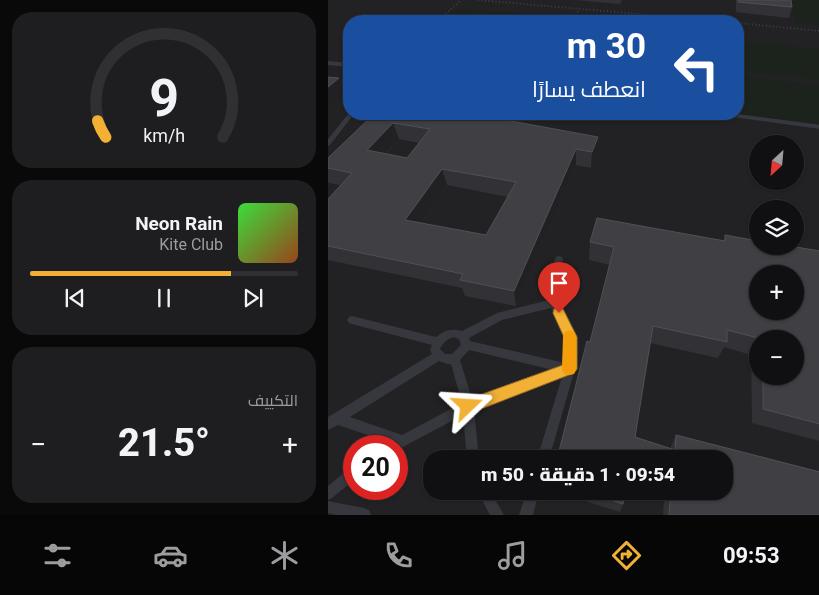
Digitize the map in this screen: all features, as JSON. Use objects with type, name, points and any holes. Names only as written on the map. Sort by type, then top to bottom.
[{"type":"lane","points":[[328,63],[343,64]]},
{"type":"lane","points":[[744,117],[820,127]]},
{"type":"lane","points":[[328,144],[346,120]]},
{"type":"lane","points":[[546,450],[570,369],[570,337],[554,303],[551,290],[559,259]]},
{"type":"lane","points":[[554,303],[500,316],[464,341],[462,353],[455,359],[446,360],[438,356],[435,350],[438,342],[445,335],[454,333],[464,341],[570,369]]},
{"type":"lane","points":[[352,320],[438,342]]},
{"type":"lane","points":[[333,421],[438,356]]},
{"type":"lane","points":[[455,359],[468,406],[471,450]]},
{"type":"lane","points":[[408,439],[468,406],[570,369]]},
{"type":"lane","points":[[333,421],[373,435]]},
{"type":"lane","points":[[328,494],[343,481]]},
{"type":"lane","points":[[488,500],[497,515]]},
{"type":"lane","points":[[526,515],[530,500]]},
{"type":"lane","points":[[328,508],[364,515]]},
{"type":"path","points":[[445,15],[461,0]]},
{"type":"path","points":[[478,0],[639,15]]},
{"type":"path","points":[[576,15],[579,10]]},
{"type":"path","points":[[744,24],[820,30]]},
{"type":"shaded area","points":[[328,0],[819,0],[819,515],[328,515]]},
{"type":"shaded area","points":[[791,0],[819,0],[819,25],[795,23]]},
{"type":"shaded area","points":[[457,8],[529,15],[450,15]]},
{"type":"shaded area","points":[[588,13],[609,15],[587,15]]},
{"type":"shaded area","points":[[744,42],[819,49],[819,80],[744,72]]},
{"type":"shaded area","points":[[744,77],[819,85],[819,124],[744,115]]},
{"type":"building","points":[[738,0],[791,0],[792,7],[738,2]]},
{"type":"building","points":[[328,77],[339,78],[328,87]]},
{"type":"building","points":[[368,120],[506,120],[598,137],[592,152],[576,149],[514,291],[460,280],[463,274],[328,246],[328,199],[352,173],[328,168],[328,158]],"holes":[[[393,123],[430,129],[407,158],[367,150]],[[442,169],[516,182],[486,235],[405,220]]]},
{"type":"building","points":[[597,218],[725,241],[725,235],[749,239],[749,255],[804,255],[804,248],[820,251],[820,424],[763,409],[763,385],[804,385],[804,330],[749,330],[749,336],[727,330],[727,342],[653,326],[635,437],[675,450],[559,450],[587,341],[590,342],[614,247],[590,242]]},
{"type":"building","points":[[676,435],[820,472],[820,515],[669,515],[670,500],[733,500],[733,450],[675,450]]},
{"type":"building","points":[[611,500],[624,500],[623,504]]},
{"type":"slow traffic","points":[[569,369],[570,336]]},
{"type":"route","points":[[468,406],[570,369],[570,337],[559,313]]}]
